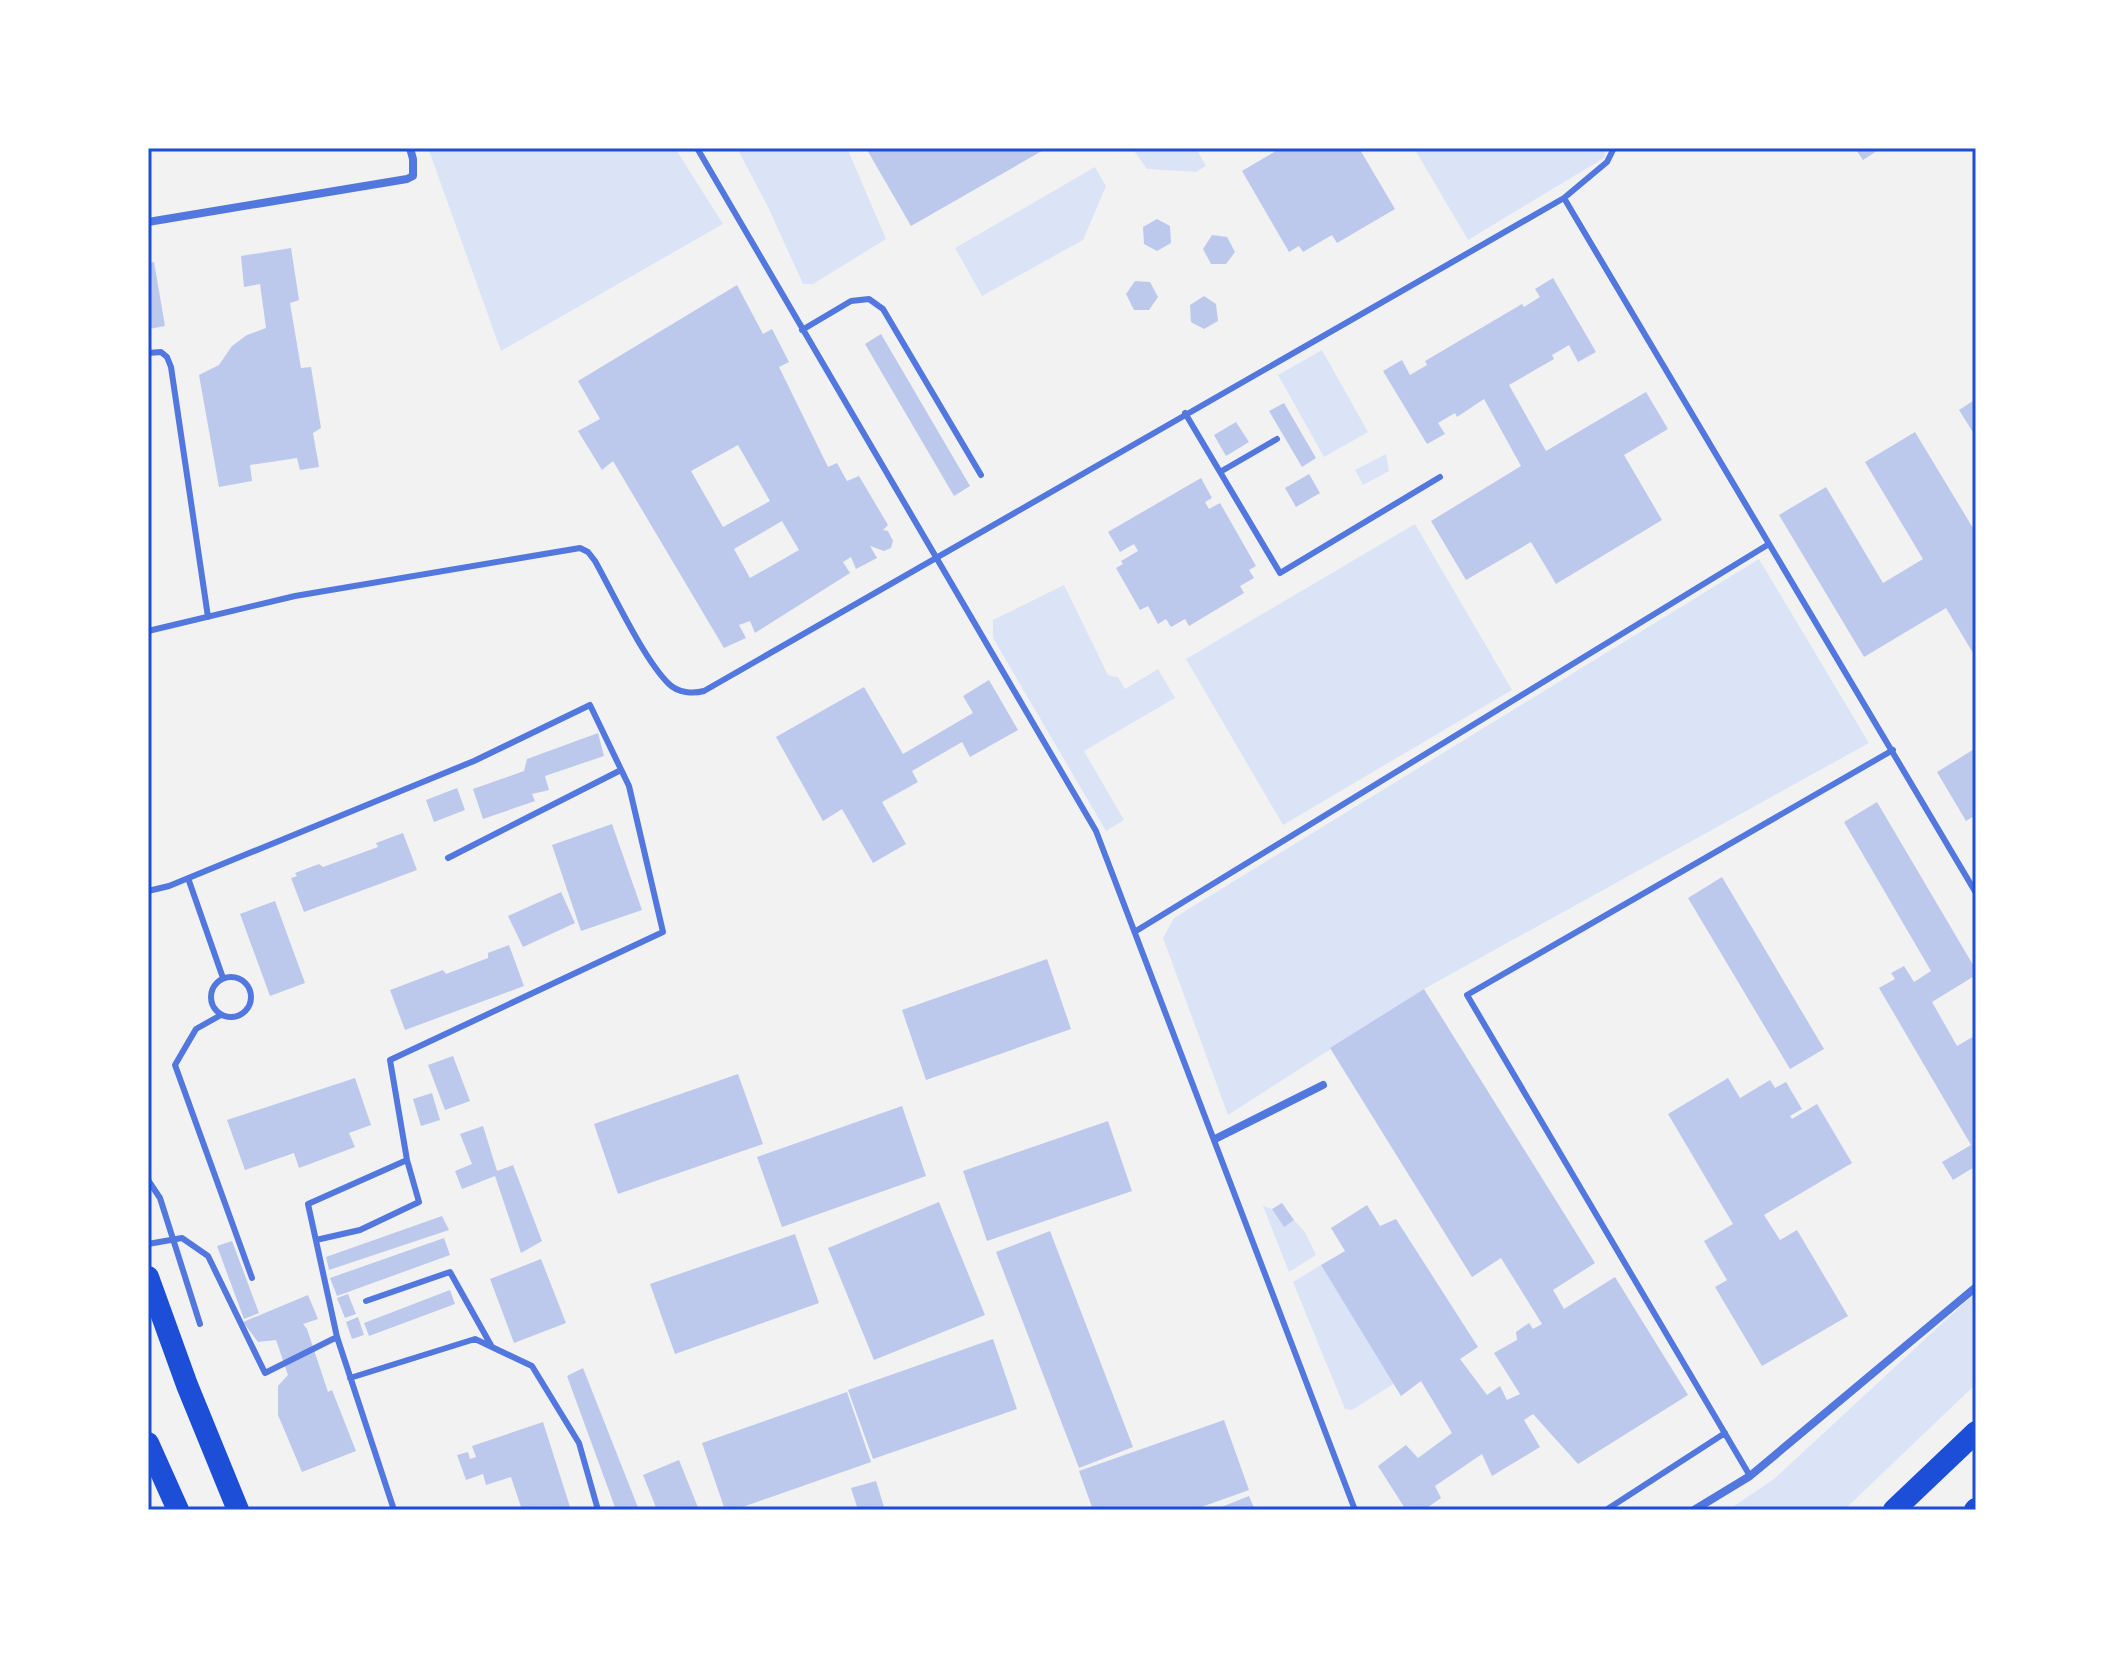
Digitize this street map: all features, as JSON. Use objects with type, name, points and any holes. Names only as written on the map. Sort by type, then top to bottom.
[{"type":"highway","points":[[148,1277],[187,1385],[238,1510]]},
{"type":"highway","points":[[1894,1510],[1976,1432]]},
{"type":"highway","points":[[148,1443],[178,1510]]},
{"type":"street","points":[[148,222],[407,179],[413,176],[414,171],[410,148]]},
{"type":"street","points":[[1215,1139],[1323,1085]]},
{"type":"street","points":[[1694,1510],[1750,1476],[1976,1287]]},
{"type":"lane","points":[[697,148],[1096,831],[1355,1510]]},
{"type":"lane","points":[[148,631],[295,596],[580,548],[595,561],[648,656],[670,685],[694,694],[704,691],[1564,198],[1607,162],[1614,148]]},
{"type":"lane","points":[[1564,198],[1976,893]]},
{"type":"lane","points":[[802,330],[851,301],[869,299],[883,309],[981,475]]},
{"type":"lane","points":[[148,353],[161,352],[171,367],[208,617]]},
{"type":"lane","points":[[1185,413],[1280,573],[1440,477]]},
{"type":"lane","points":[[1220,472],[1277,439]]},
{"type":"lane","points":[[1136,931],[1769,544]]},
{"type":"lane","points":[[148,891],[188,878],[474,761],[590,705],[629,786],[663,932],[390,1060],[407,1160],[419,1202],[360,1230],[316,1240]]},
{"type":"lane","points":[[1750,1476],[1467,995],[1893,750]]},
{"type":"lane","points":[[448,858],[621,770]]},
{"type":"lane","points":[[188,878],[223,978]]},
{"type":"lane","points":[[223,978],[243,981],[251,1000],[245,1011],[234,1017],[221,1015],[211,999],[213,987],[223,978]]},
{"type":"lane","points":[[221,1015],[196,1029],[175,1065],[252,1278]]},
{"type":"lane","points":[[394,1510],[337,1337],[308,1204],[407,1160]]},
{"type":"lane","points":[[148,1180],[160,1198],[200,1324]]},
{"type":"lane","points":[[148,1244],[182,1238],[208,1256],[265,1373],[337,1337]]},
{"type":"lane","points":[[366,1301],[450,1272],[492,1347]]},
{"type":"lane","points":[[350,1378],[475,1339],[532,1366],[579,1443],[598,1510]]},
{"type":"lane","points":[[1606,1510],[1725,1433]]},
{"type":"shaded area","points":[[428,148],[675,148],[723,224],[501,351]]},
{"type":"shaded area","points":[[737,148],[847,148],[886,239],[813,284],[803,284]]},
{"type":"shaded area","points":[[1132,148],[1196,148],[1206,166],[1196,172],[1147,169]]},
{"type":"shaded area","points":[[1414,148],[1606,148],[1604,158],[1468,240]]},
{"type":"shaded area","points":[[1095,167],[1106,186],[1083,240],[982,296],[955,248]]},
{"type":"shaded area","points":[[1322,350],[1368,432],[1324,457],[1278,375]]},
{"type":"shaded area","points":[[1386,454],[1389,471],[1363,485],[1355,470]]},
{"type":"shaded area","points":[[1415,524],[1512,690],[1283,825],[1186,659]]},
{"type":"shaded area","points":[[1759,559],[1869,743],[1424,989],[1228,1115],[1163,938],[1174,918]]},
{"type":"shaded area","points":[[1064,585],[1108,675],[1118,677],[1125,689],[1158,669],[1175,698],[1084,751],[1124,820],[1106,831],[993,638],[993,620]]},
{"type":"shaded area","points":[[1263,1206],[1272,1209],[1284,1226],[1294,1220],[1305,1232],[1316,1255],[1289,1272]]},
{"type":"shaded area","points":[[1321,1265],[1395,1383],[1352,1410],[1345,1409],[1293,1282]]},
{"type":"shaded area","points":[[1976,1292],[1976,1384],[1844,1510],[1735,1510],[1734,1506],[1774,1479]]},
{"type":"building","points":[[866,148],[1047,148],[911,226]]},
{"type":"building","points":[[1281,148],[1359,148],[1395,209],[1337,243],[1332,235],[1303,252],[1299,246],[1289,252],[1242,171]]},
{"type":"building","points":[[1855,148],[1881,148],[1863,160]]},
{"type":"building","points":[[1157,219],[1170,226],[1171,243],[1157,251],[1144,244],[1143,227]]},
{"type":"building","points":[[1212,235],[1227,237],[1235,252],[1226,264],[1211,264],[1203,249]]},
{"type":"building","points":[[291,248],[299,300],[290,303],[301,368],[311,367],[321,428],[313,433],[319,467],[300,470],[297,458],[250,465],[252,481],[219,487],[199,375],[219,365],[232,346],[247,335],[266,328],[260,284],[244,287],[241,256]]},
{"type":"building","points":[[154,262],[165,326],[149,329],[148,263]]},
{"type":"building","points":[[1553,278],[1596,352],[1578,362],[1569,345],[1552,355],[1554,359],[1509,385],[1546,451],[1646,392],[1668,429],[1624,455],[1662,520],[1556,584],[1531,542],[1466,580],[1431,521],[1521,466],[1484,399],[1457,417],[1455,413],[1438,423],[1445,434],[1427,444],[1383,371],[1402,360],[1410,375],[1427,365],[1425,361],[1522,304],[1524,307],[1540,297],[1535,289]]},
{"type":"building","points":[[1135,281],[1150,282],[1158,297],[1149,310],[1134,310],[1126,294]]},
{"type":"building","points":[[737,285],[763,334],[772,329],[789,362],[779,367],[828,467],[837,463],[847,481],[859,476],[888,525],[883,530],[888,531],[893,541],[891,548],[884,551],[870,546],[877,558],[856,569],[851,557],[843,562],[850,573],[755,633],[750,621],[739,625],[746,638],[724,648],[613,461],[602,470],[578,431],[600,419],[578,381]],"holes":[[[738,445],[770,501],[723,527],[691,471]],[[782,521],[799,550],[750,578],[734,549]]]},
{"type":"building","points":[[1204,296],[1216,304],[1218,321],[1204,329],[1191,322],[1190,305]]},
{"type":"building","points":[[881,334],[970,486],[954,496],[865,344]]},
{"type":"building","points":[[1976,399],[1976,437],[1959,410]]},
{"type":"building","points":[[1284,403],[1316,458],[1302,467],[1269,411]]},
{"type":"building","points":[[1236,422],[1249,442],[1226,456],[1214,435]]},
{"type":"building","points":[[1915,432],[1976,533],[1976,658],[1946,608],[1864,657],[1779,515],[1826,487],[1883,583],[1923,559],[1865,462]]},
{"type":"building","points":[[1309,474],[1320,493],[1296,507],[1285,488]]},
{"type":"building","points":[[1201,478],[1212,498],[1205,502],[1209,509],[1220,503],[1256,566],[1249,570],[1254,578],[1240,586],[1244,593],[1189,626],[1185,619],[1171,627],[1166,619],[1158,624],[1148,606],[1140,610],[1116,568],[1123,564],[1121,561],[1138,551],[1134,544],[1120,552],[1108,532]]},
{"type":"building","points":[[989,680],[1018,730],[970,757],[962,742],[912,771],[918,782],[882,802],[906,844],[873,863],[842,809],[823,821],[776,737],[864,687],[903,754],[973,713],[963,696]]},
{"type":"building","points":[[598,733],[604,756],[545,776],[549,790],[532,794],[535,801],[483,819],[473,789],[524,771],[527,759]]},
{"type":"building","points":[[1976,748],[1976,815],[1966,821],[1937,772]]},
{"type":"building","points":[[457,788],[465,810],[434,822],[426,800]]},
{"type":"building","points":[[1877,802],[1976,970],[1976,975],[1932,1002],[1957,1046],[1976,1035],[1976,1166],[1953,1180],[1942,1162],[1971,1145],[1879,988],[1895,979],[1891,973],[1904,966],[1914,982],[1931,971],[1844,822]]},
{"type":"building","points":[[612,824],[642,910],[581,931],[552,845]]},
{"type":"building","points":[[403,833],[417,870],[304,912],[291,878],[297,876],[295,873],[319,864],[323,867],[378,847],[376,843]]},
{"type":"building","points":[[1722,877],[1824,1049],[1790,1069],[1688,898]]},
{"type":"building","points":[[561,892],[575,923],[523,947],[508,916]]},
{"type":"building","points":[[275,901],[305,983],[270,996],[240,914]]},
{"type":"building","points":[[509,945],[524,986],[405,1030],[390,990],[443,970],[446,974],[488,958],[488,953]]},
{"type":"building","points":[[1047,959],[1071,1029],[926,1080],[902,1010]]},
{"type":"building","points":[[1424,989],[1595,1263],[1553,1290],[1564,1309],[1615,1277],[1688,1395],[1578,1464],[1533,1414],[1524,1420],[1540,1447],[1492,1476],[1482,1454],[1435,1486],[1441,1498],[1424,1510],[1406,1510],[1378,1466],[1406,1445],[1418,1458],[1452,1433],[1421,1381],[1401,1396],[1321,1265],[1345,1251],[1331,1228],[1367,1205],[1380,1226],[1396,1219],[1478,1347],[1460,1359],[1487,1395],[1500,1386],[1507,1400],[1520,1394],[1494,1353],[1517,1340],[1516,1332],[1529,1323],[1533,1329],[1542,1324],[1501,1258],[1472,1277],[1330,1048]]},
{"type":"building","points":[[453,1056],[470,1101],[445,1110],[428,1065]]},
{"type":"building","points":[[738,1074],[763,1144],[618,1194],[594,1124]]},
{"type":"building","points":[[355,1078],[371,1125],[349,1133],[355,1147],[299,1168],[294,1153],[245,1170],[227,1120]]},
{"type":"building","points":[[1728,1078],[1740,1098],[1770,1080],[1775,1088],[1786,1082],[1802,1109],[1790,1116],[1792,1119],[1817,1104],[1852,1163],[1764,1215],[1780,1240],[1797,1230],[1848,1316],[1762,1366],[1715,1287],[1727,1280],[1704,1241],[1733,1224],[1668,1114]]},
{"type":"building","points":[[432,1093],[440,1120],[421,1126],[413,1099]]},
{"type":"building","points":[[902,1106],[926,1176],[782,1227],[757,1157]]},
{"type":"building","points":[[1108,1121],[1132,1191],[987,1241],[963,1171]]},
{"type":"building","points":[[483,1126],[497,1171],[513,1165],[542,1241],[521,1253],[495,1176],[462,1189],[455,1171],[472,1164],[460,1134]]},
{"type":"building","points":[[939,1202],[985,1315],[874,1360],[828,1248]]},
{"type":"building","points":[[1282,1203],[1294,1220],[1284,1227],[1272,1209]]},
{"type":"building","points":[[442,1216],[449,1230],[329,1270],[326,1257]]},
{"type":"building","points":[[1050,1231],[1133,1447],[1079,1468],[996,1252]]},
{"type":"building","points":[[795,1234],[819,1303],[675,1354],[650,1284]]},
{"type":"building","points":[[444,1238],[450,1255],[337,1296],[330,1278]]},
{"type":"building","points":[[232,1241],[259,1313],[244,1319],[217,1246]]},
{"type":"building","points":[[541,1259],[566,1323],[514,1343],[490,1279]]},
{"type":"building","points":[[450,1290],[455,1304],[369,1336],[364,1323]]},
{"type":"building","points":[[348,1294],[356,1314],[345,1318],[337,1298]]},
{"type":"building","points":[[308,1295],[318,1319],[303,1324],[328,1392],[332,1390],[356,1451],[302,1472],[278,1415],[278,1386],[288,1375],[276,1340],[258,1342],[243,1322]]},
{"type":"building","points":[[358,1317],[364,1335],[352,1339],[346,1322]]},
{"type":"building","points":[[993,1339],[1017,1409],[873,1459],[848,1390]]},
{"type":"building","points":[[583,1368],[639,1510],[616,1510],[567,1376]]},
{"type":"building","points":[[847,1392],[871,1462],[734,1510],[725,1510],[702,1443]]},
{"type":"building","points":[[1224,1420],[1249,1490],[1193,1510],[1093,1510],[1079,1471]]},
{"type":"building","points":[[543,1422],[571,1510],[522,1510],[511,1477],[486,1485],[483,1474],[466,1480],[457,1455],[468,1452],[470,1459],[476,1457],[472,1446]]},
{"type":"building","points":[[679,1460],[699,1510],[657,1510],[643,1475]]},
{"type":"building","points":[[876,1481],[885,1510],[858,1510],[851,1488]]},
{"type":"building","points":[[1249,1496],[1255,1510],[1214,1510]]}]
